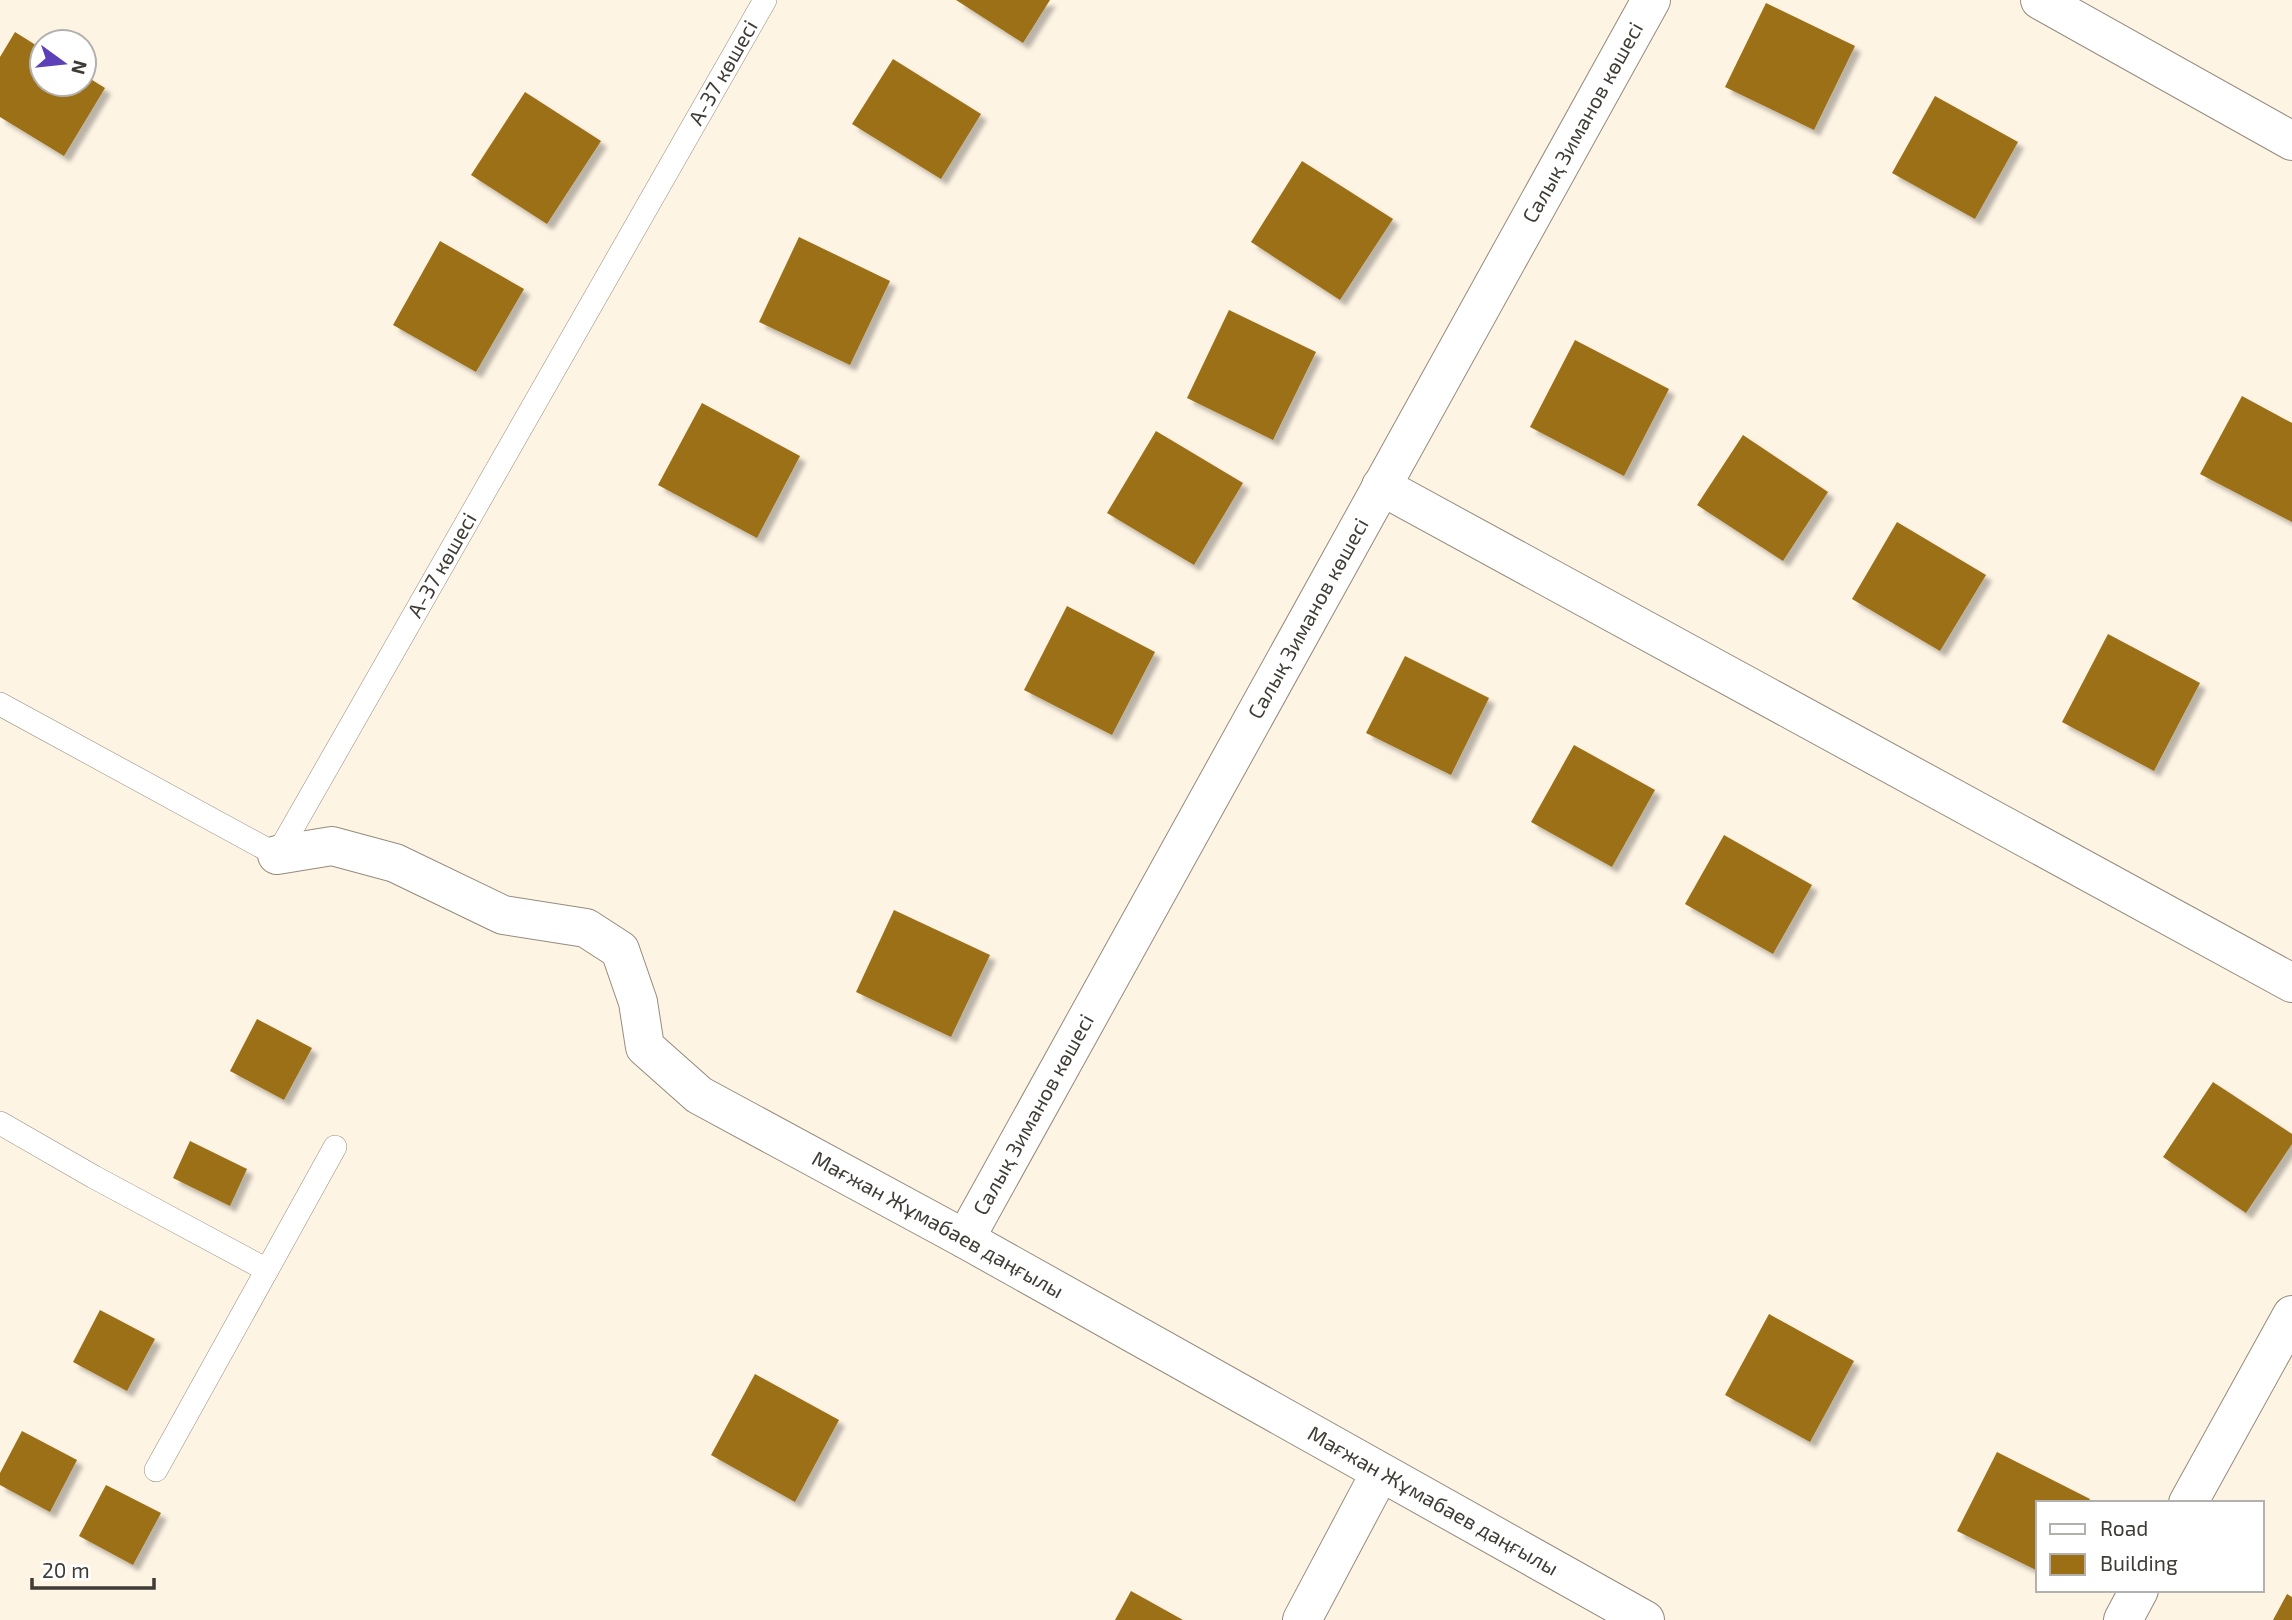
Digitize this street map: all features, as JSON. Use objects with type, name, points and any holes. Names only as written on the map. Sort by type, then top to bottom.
[{"type":"street","name":"Салық Зиманов көшесі","points":[[965,1239],[1651,0]]},
{"type":"street","points":[[2040,0],[2292,141]]},
{"type":"street","points":[[1381,486],[2292,983]]},
{"type":"street","name":"Мағжан Жұмабаев даңғылы","points":[[277,855],[332,846],[395,863],[503,915],[586,928],[621,950],[638,1002],[645,1047],[699,1095],[965,1239],[1645,1620]]},
{"type":"street","points":[[2189,1501],[2292,1315]]},
{"type":"street","points":[[1302,1620],[1380,1473]]},
{"type":"street","points":[[2123,1620],[2138,1592]]},
{"type":"lane","name":"А-37 көшесі","points":[[277,855],[765,0]]},
{"type":"lane","points":[[0,704],[277,855]]},
{"type":"lane","points":[[0,1123],[267,1270]]},
{"type":"lane","points":[[156,1470],[335,1147]]},
{"type":"building","points":[[956,0],[1050,0],[1023,43]]},
{"type":"building","points":[[1766,3],[1855,46],[1814,130],[1725,87]]},
{"type":"building","points":[[15,32],[28,40],[28,98],[98,98],[98,84],[105,88],[64,156],[0,117],[0,57]]},
{"type":"building","points":[[893,59],[981,114],[941,179],[852,124]]},
{"type":"building","points":[[525,92],[601,141],[547,224],[471,175]]},
{"type":"building","points":[[1935,96],[2018,142],[1975,219],[1892,173]]},
{"type":"building","points":[[1302,161],[1393,219],[1340,300],[1251,242]]},
{"type":"building","points":[[799,237],[890,281],[850,365],[759,322]]},
{"type":"building","points":[[440,241],[524,289],[476,372],[393,325]]},
{"type":"building","points":[[1229,310],[1316,352],[1273,440],[1187,398]]},
{"type":"building","points":[[1575,340],[1669,389],[1624,476],[1530,427]]},
{"type":"building","points":[[2242,396],[2292,423],[2292,522],[2200,474]]},
{"type":"building","points":[[702,403],[800,456],[757,538],[658,485]]},
{"type":"building","points":[[1156,431],[1243,483],[1194,565],[1107,513]]},
{"type":"building","points":[[1743,435],[1828,492],[1783,561],[1697,505]]},
{"type":"building","points":[[1897,522],[1986,575],[1940,651],[1852,599]]},
{"type":"building","points":[[1067,606],[1155,652],[1112,735],[1024,690]]},
{"type":"building","points":[[2108,634],[2200,683],[2154,771],[2062,722]]},
{"type":"building","points":[[1405,656],[1489,698],[1451,775],[1366,733]]},
{"type":"building","points":[[1574,745],[1655,790],[1612,867],[1531,822]]},
{"type":"building","points":[[1724,835],[1812,885],[1773,954],[1685,904]]},
{"type":"building","points":[[894,910],[990,955],[951,1037],[856,992]]},
{"type":"building","points":[[257,1019],[312,1048],[284,1100],[230,1071]]},
{"type":"building","points":[[2213,1082],[2292,1134],[2292,1144],[2246,1213],[2163,1157]]},
{"type":"building","points":[[190,1141],[247,1169],[230,1206],[173,1178]]},
{"type":"building","points":[[100,1310],[155,1339],[127,1391],[73,1362]]},
{"type":"building","points":[[1769,1314],[1854,1361],[1810,1442],[1725,1395]]},
{"type":"building","points":[[755,1374],[839,1420],[795,1502],[711,1455]]},
{"type":"building","points":[[22,1431],[77,1460],[50,1512],[0,1485],[0,1473]]},
{"type":"building","points":[[1997,1452],[2090,1499],[2036,1501],[2036,1570],[1957,1531]]},
{"type":"building","points":[[106,1485],[161,1513],[133,1565],[79,1536]]},
{"type":"building","points":[[1131,1591],[1183,1620],[1115,1620]]},
{"type":"building","points":[[2287,1594],[2292,1597],[2292,1620],[2273,1620]]}]
